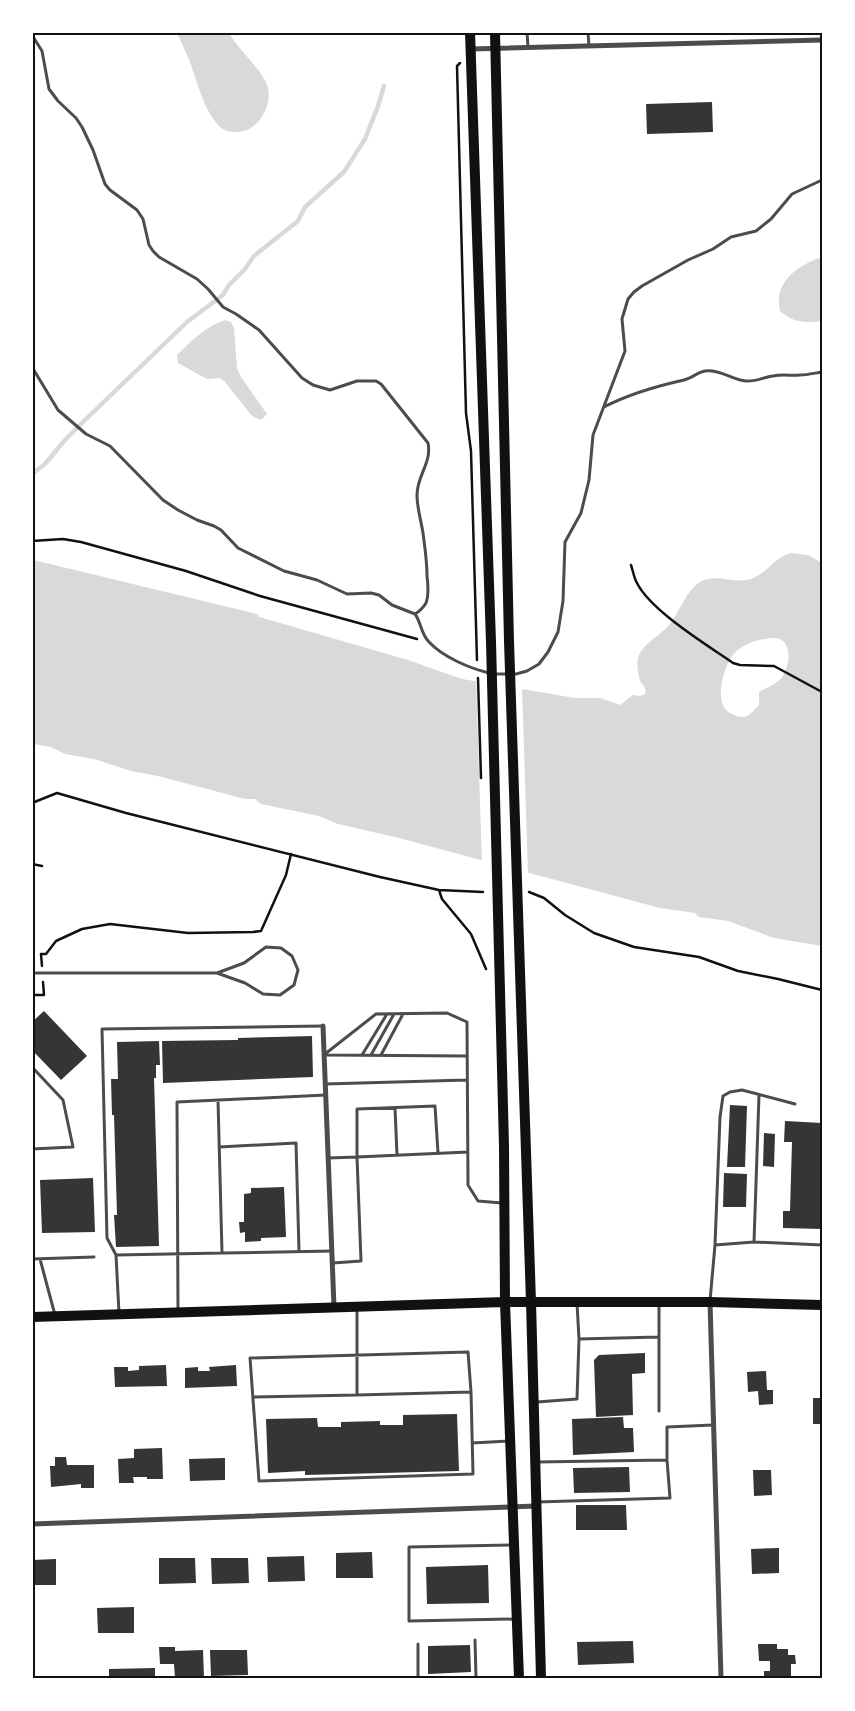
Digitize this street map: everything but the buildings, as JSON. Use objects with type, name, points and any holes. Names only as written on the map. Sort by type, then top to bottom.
[{"type":"main road","points":[[470,32],[491,642],[505,1302],[519,1678]]},
{"type":"main road","points":[[495,32],[509,641],[531,1302],[541,1678]]},
{"type":"main road","points":[[32,1317],[505,1302],[710,1302],[822,1305]]},
{"type":"street","points":[[471,51],[496,48],[822,40]]},
{"type":"street","points":[[323,1026],[334,1308]]},
{"type":"street","points":[[710,1302],[721,1678]]},
{"type":"street","points":[[32,1524],[512,1507],[536,1504]]},
{"type":"lane","points":[[527,32],[528,47]]},
{"type":"lane","points":[[588,32],[589,46]]},
{"type":"lane","points":[[32,35],[42,51],[49,89],[58,102],[82,126],[105,184],[136,210],[143,219],[149,245],[153,251],[159,257],[197,279],[208,289],[222,307],[259,330],[302,378],[313,385],[330,390],[357,381],[376,381],[381,384],[428,443],[430,451],[429,460],[418,482],[417,494],[426,555],[428,588],[426,602],[422,609],[415,614]]},
{"type":"lane","points":[[32,367],[51,400],[67,419],[86,434],[110,446],[163,500],[191,517],[221,530],[238,548],[284,571],[316,580],[348,594],[371,593],[379,595],[399,608],[415,614],[428,642],[454,658],[479,671],[516,674],[527,671],[539,664],[548,652],[558,632],[563,601],[565,542],[581,513],[589,480],[593,435],[625,351],[622,319],[628,299],[634,292],[688,260],[713,249],[731,237],[756,231],[770,219],[792,194],[822,180]]},
{"type":"lane","points":[[603,407],[622,398],[685,380],[706,371],[713,371],[745,381],[753,381],[770,376],[822,372]]},
{"type":"lane","points":[[36,973],[217,973],[245,983],[263,994],[280,995],[294,985],[298,970],[292,956],[281,948],[266,947],[244,963],[217,973]]},
{"type":"lane","points":[[324,1055],[376,1014],[447,1014],[467,1022],[468,1185],[478,1201],[504,1203]]},
{"type":"lane","points":[[362,1055],[387,1014]]},
{"type":"lane","points":[[371,1055],[394,1014]]},
{"type":"lane","points":[[381,1055],[403,1014]]},
{"type":"lane","points":[[119,1314],[116,1255],[107,1238],[102,1029],[323,1026]]},
{"type":"lane","points":[[324,1055],[467,1056]]},
{"type":"lane","points":[[32,1067],[63,1100],[74,1147],[32,1149]]},
{"type":"lane","points":[[325,1084],[467,1080]]},
{"type":"lane","points":[[710,1302],[715,1245],[721,1101],[723,1096],[736,1090],[795,1104]]},
{"type":"lane","points":[[178,1312],[177,1102],[326,1095]]},
{"type":"lane","points":[[754,1242],[759,1095]]},
{"type":"lane","points":[[218,1100],[222,1253]]},
{"type":"lane","points":[[332,1264],[361,1261],[357,1109],[435,1106],[438,1154]]},
{"type":"lane","points":[[395,1108],[397,1156]]},
{"type":"lane","points":[[220,1147],[296,1143],[299,1251]]},
{"type":"lane","points":[[328,1158],[468,1152]]},
{"type":"lane","points":[[715,1245],[754,1242],[822,1245]]},
{"type":"lane","points":[[116,1255],[332,1251]]},
{"type":"lane","points":[[32,1259],[94,1257]]},
{"type":"lane","points":[[40,1259],[55,1316]]},
{"type":"lane","points":[[534,1402],[577,1400],[579,1339],[577,1302]]},
{"type":"lane","points":[[659,1302],[659,1411]]},
{"type":"lane","points":[[357,1307],[357,1395]]},
{"type":"lane","points":[[579,1339],[659,1337]]},
{"type":"lane","points":[[468,1352],[473,1474],[259,1481],[250,1358],[357,1356],[468,1352]]},
{"type":"lane","points":[[253,1397],[471,1392]]},
{"type":"lane","points":[[536,1504],[670,1498],[667,1427],[713,1424]]},
{"type":"lane","points":[[472,1444],[510,1441]]},
{"type":"lane","points":[[535,1462],[667,1460]]},
{"type":"lane","points":[[514,1545],[409,1547],[409,1621],[516,1619]]},
{"type":"lane","points":[[475,1640],[476,1678]]},
{"type":"lane","points":[[418,1644],[418,1678]]},
{"type":"path","points":[[471,51],[457,66],[466,413],[470,451],[477,642]]},
{"type":"path","points":[[32,541],[62,539],[88,543],[186,571],[260,596],[428,642]]},
{"type":"path","points":[[631,565],[638,585],[672,620],[733,663],[774,666],[822,692]]},
{"type":"path","points":[[32,803],[57,793],[126,813],[380,877],[439,890],[483,892]]},
{"type":"path","points":[[41,954],[46,954],[56,941],[82,929],[110,924],[188,933],[261,931],[286,875],[291,854]]},
{"type":"path","points":[[32,864],[42,866]]},
{"type":"path","points":[[439,890],[442,899],[471,934],[486,969]]},
{"type":"path","points":[[528,892],[536,893],[565,915],[594,932],[634,947],[699,957],[738,971],[822,990]]},
{"type":"shaded area","points":[[177,33],[229,33],[238,47],[257,68],[266,82],[269,96],[262,118],[251,128],[237,132],[227,131],[214,120],[206,106],[189,59]]},
{"type":"shaded area","points":[[822,257],[822,321],[805,322],[790,318],[780,311],[780,291],[784,283],[796,270]]},
{"type":"shaded area","points":[[225,320],[231,322],[234,328],[237,368],[241,377],[267,414],[261,420],[252,416],[220,378],[207,379],[178,363],[177,355],[187,345],[205,330]]},
{"type":"shaded area","points":[[791,553],[808,555],[822,563],[822,946],[774,938],[728,921],[699,917],[695,913],[660,908],[399,838],[338,824],[319,816],[261,804],[255,799],[245,799],[158,776],[131,771],[94,759],[65,754],[51,747],[33,744],[32,562],[256,616],[408,660],[462,679],[575,698],[600,698],[620,705],[633,695],[640,696],[645,694],[645,688],[641,683],[638,668],[640,653],[670,624],[685,599],[698,583],[710,578],[747,580],[763,572],[785,555]],"holes":[[[773,638],[780,639],[787,648],[788,660],[784,673],[777,682],[759,692],[759,705],[750,714],[742,717],[730,713],[726,710],[721,698],[722,682],[730,660],[737,651],[746,645]]]},
{"type":"pier","points":[[476,679],[522,687],[528,875],[482,863]]},
{"type":"waterway","points":[[32,474],[45,464],[65,440],[187,322],[223,295],[229,285],[245,269],[254,256],[298,221],[305,207],[344,172],[365,139],[384,86]]},
{"type":"waterway","points":[[32,562],[256,616]]}]
